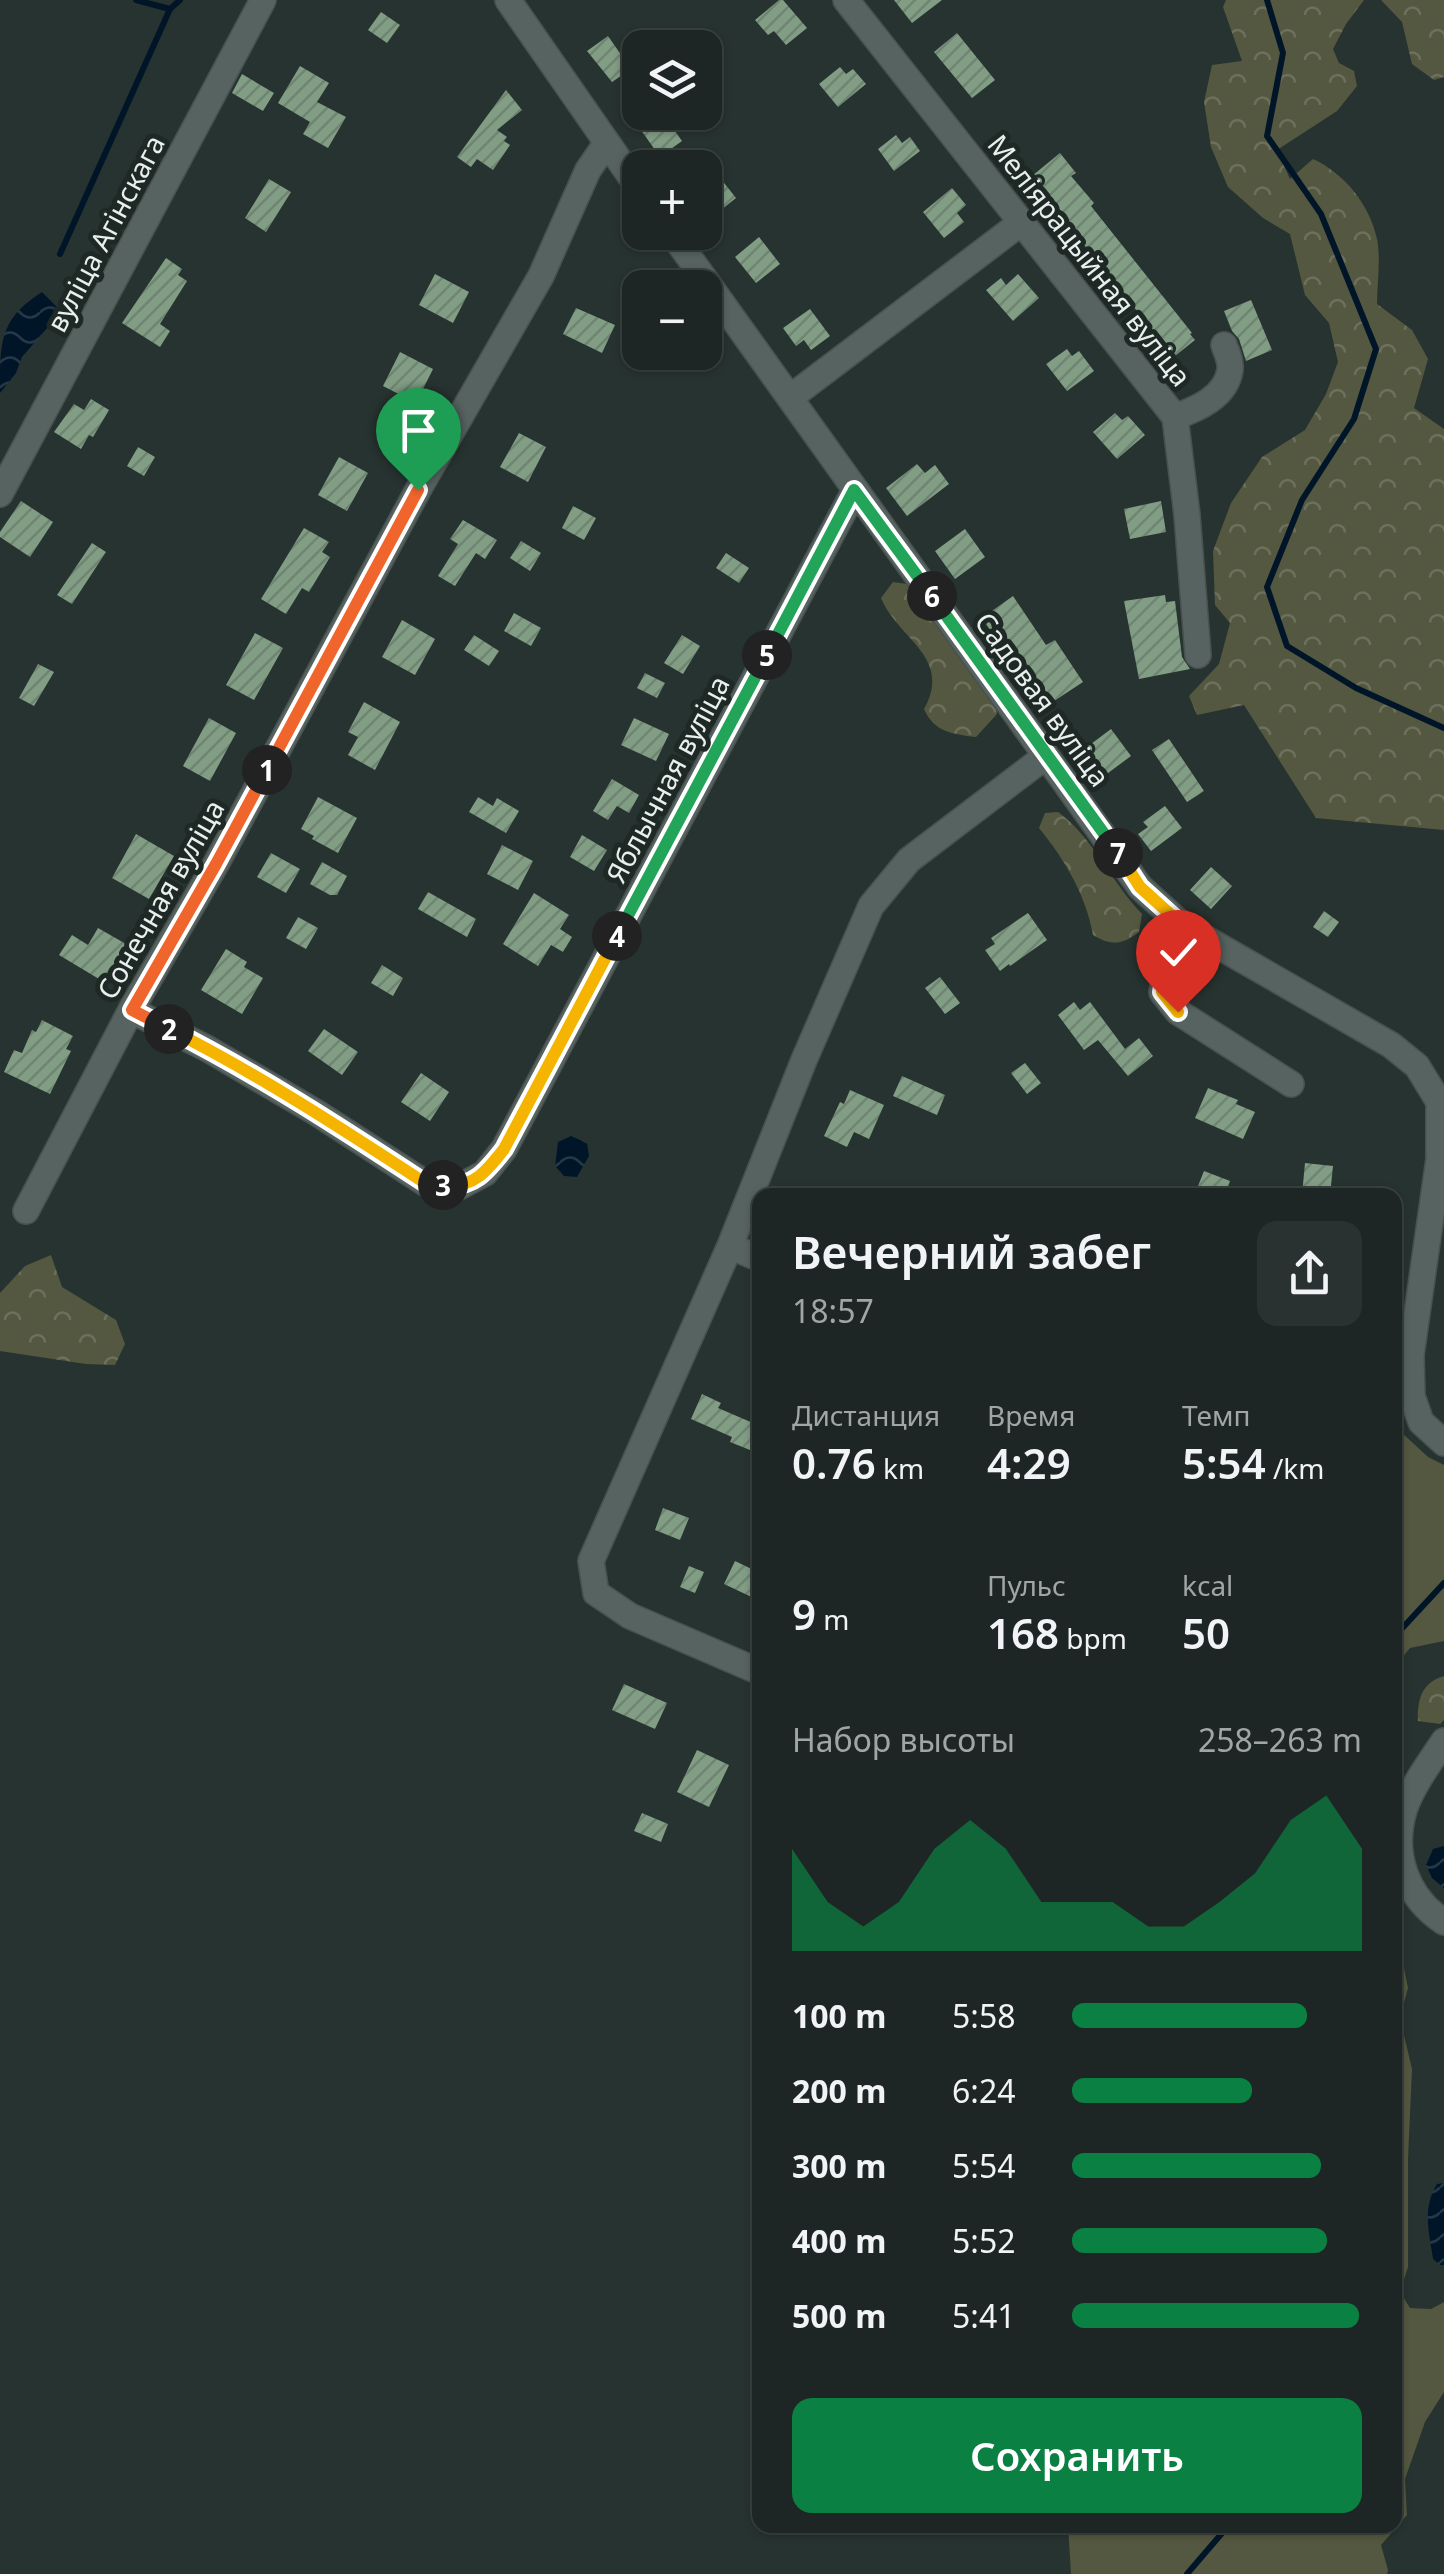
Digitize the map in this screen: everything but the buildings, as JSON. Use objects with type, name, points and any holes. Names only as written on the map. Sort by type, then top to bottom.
[{"type":"street","name":"вуліца Агінскага","points":[[0,494],[263,0]]},
{"type":"street","points":[[508,0],[622,166]]},
{"type":"street","name":"Меліярацыйная вуліца","points":[[846,0],[1174,417],[1187,515],[1198,655]]},
{"type":"street","name":"Сонечная вуліца","points":[[26,1211],[418,490],[541,276],[588,170],[606,144]]},
{"type":"street","points":[[791,397],[1022,222]]},
{"type":"street","name":"Садовая вуліца","points":[[684,250],[1140,887],[1182,925],[1391,1045],[1417,1066],[1439,1102],[1440,1160],[1411,1355],[1412,1396]]},
{"type":"street","points":[[1174,417],[1204,406],[1226,381],[1231,366],[1224,345]]},
{"type":"street","name":"Яблычная вуліца","points":[[132,1010],[318,1113],[425,1183],[459,1187],[485,1173],[504,1149],[854,490]]},
{"type":"street","points":[[753,1188],[871,906],[909,860],[1046,756]]},
{"type":"street","points":[[1182,925],[1162,992],[1178,1012],[1291,1084]]},
{"type":"street","points":[[752,1191],[591,1561],[596,1593],[630,1616],[752,1669]]},
{"type":"street","points":[[730,1246],[752,1255]]},
{"type":"street","points":[[1402,1410],[1412,1396]]},
{"type":"street","points":[[1412,1396],[1421,1422],[1444,1444]]},
{"type":"street","points":[[1402,1825],[1405,1809],[1444,1741]]},
{"type":"street","points":[[1402,1871],[1414,1894],[1444,1922]]},
{"type":"green space","points":[[1226,0],[1364,0],[1333,49],[1339,63],[1354,71],[1357,86],[1337,111],[1277,150],[1290,179],[1313,159],[1354,192],[1374,226],[1377,239],[1377,304],[1412,330],[1428,359],[1414,408],[1444,429],[1444,830],[1316,818],[1244,705],[1197,715],[1189,696],[1219,664],[1230,623],[1215,605],[1213,551],[1231,503],[1262,457],[1305,430],[1326,394],[1338,362],[1329,323],[1305,295],[1290,234],[1263,218],[1228,187],[1211,147],[1204,102],[1212,65],[1242,61],[1223,7]]},
{"type":"green space","points":[[1381,0],[1444,0],[1444,77],[1434,80],[1412,64],[1402,22]]},
{"type":"green space","points":[[893,582],[907,584],[995,692],[997,714],[976,737],[952,733],[928,717],[924,709],[932,675],[928,662],[881,598]]},
{"type":"green space","points":[[1058,812],[1092,847],[1142,914],[1139,932],[1133,936],[1116,942],[1093,935],[1073,878],[1039,828],[1045,813]]},
{"type":"green space","points":[[51,1255],[62,1287],[116,1320],[125,1344],[115,1365],[0,1351],[0,1293],[25,1266]]},
{"type":"green space","points":[[1402,1433],[1428,1457],[1444,1465],[1444,1641],[1410,1648],[1402,1658]]},
{"type":"green space","points":[[1444,1676],[1444,1720],[1440,1724],[1418,1721],[1422,1693]]},
{"type":"green space","points":[[1402,1958],[1408,1988],[1402,2010]]},
{"type":"green space","points":[[1402,2026],[1412,2069],[1408,2267],[1402,2286]]},
{"type":"green space","points":[[1402,2295],[1410,2308],[1431,2309],[1444,2302],[1444,2392],[1425,2422],[1405,2479],[1407,2515],[1402,2521]]},
{"type":"green space","points":[[1068,2533],[1391,2533],[1381,2545],[1387,2574],[1071,2574]]},
{"type":"water","points":[[42,292],[57,307],[49,326],[22,357],[16,373],[0,393],[5,333],[18,312]]},
{"type":"water","points":[[571,1136],[587,1143],[589,1156],[577,1177],[564,1176],[555,1166],[558,1142]]},
{"type":"water","points":[[1444,1846],[1444,1888],[1432,1878],[1426,1865],[1433,1849]]},
{"type":"water","points":[[1444,2183],[1444,2265],[1440,2265],[1433,2259],[1428,2211],[1437,2184]]},
{"type":"waterway","points":[[136,0],[170,9]]},
{"type":"waterway","points":[[60,254],[170,9],[180,0]]},
{"type":"waterway","points":[[1267,0],[1283,53],[1267,136],[1321,214],[1376,349],[1354,419],[1302,500],[1267,587],[1287,646],[1356,688],[1444,728]]},
{"type":"waterway","points":[[1402,1628],[1444,1583]]},
{"type":"waterway","points":[[1187,2574],[1222,2533]]},
{"type":"route","points":[[418,490],[216,864],[132,1010],[318,1113],[425,1183],[459,1187],[485,1173],[504,1149],[854,490],[1140,887],[1182,925],[1162,992],[1178,1012]]}]
